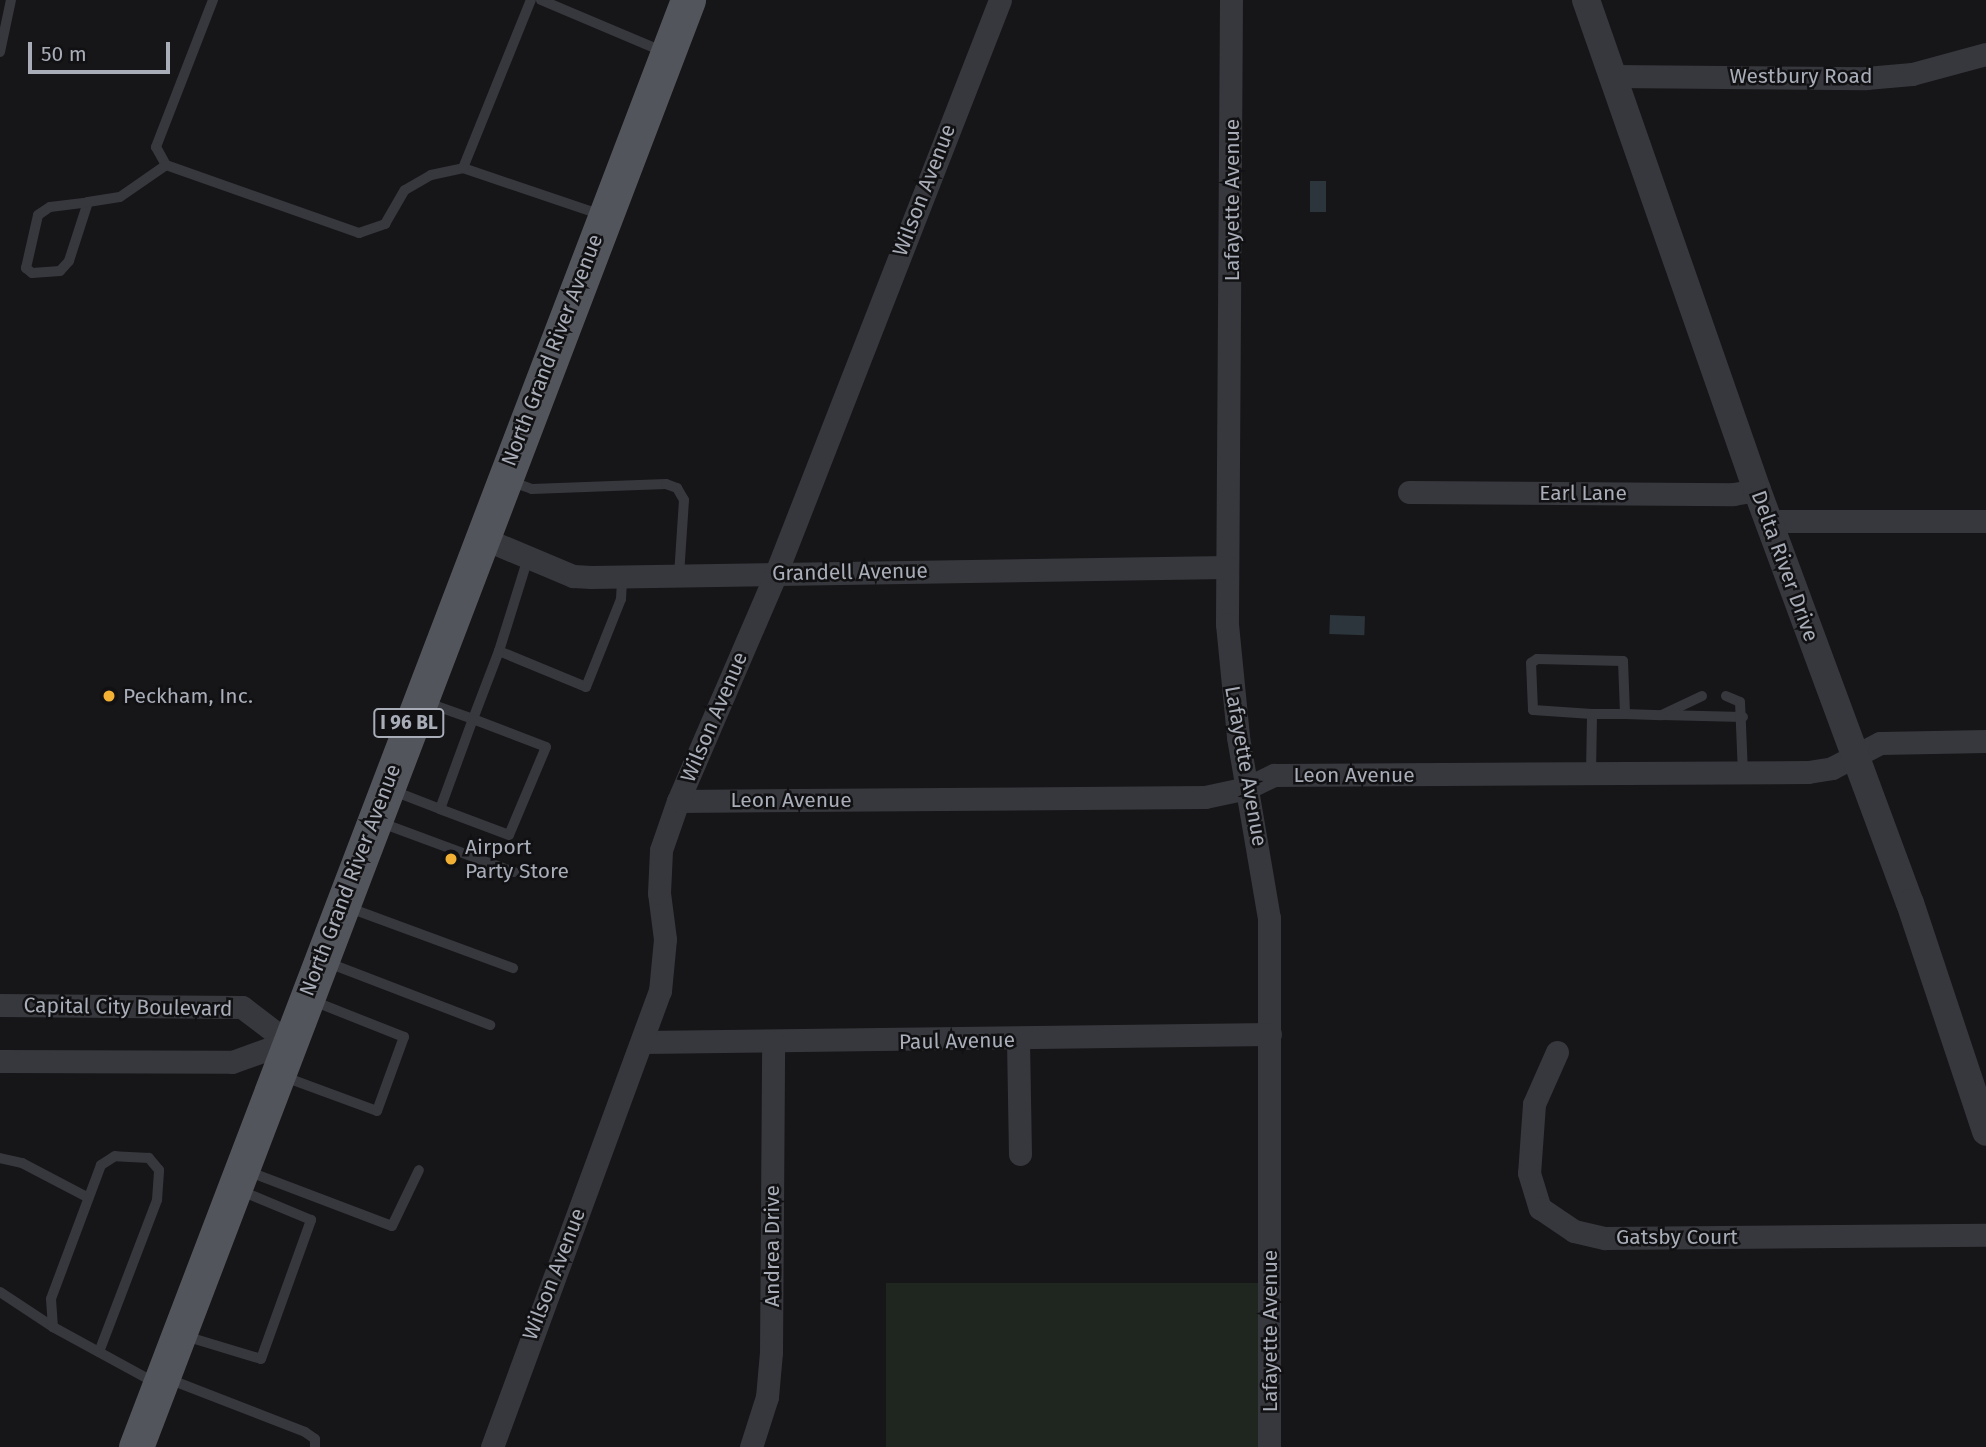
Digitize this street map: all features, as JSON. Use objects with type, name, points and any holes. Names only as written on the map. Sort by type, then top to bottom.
[{"type":"main road","name":"North Grand River Avenue","points":[[136,1447],[480,537],[688,0]]},
{"type":"street","name":"Wilson Avenue","points":[[492,1447],[643,1042],[665,964],[659,868],[678,800],[776,573],[1000,0]]},
{"type":"street","name":"Lafayette Avenue","points":[[1231,0],[1227,567],[1232,695],[1269,918],[1269,1447]]},
{"type":"street","name":"Delta River Drive","points":[[1586,0],[1986,1132]]},
{"type":"street","name":"Westbury Road","points":[[1613,76],[1866,78],[1912,74],[1986,54]]},
{"type":"street","name":"Earl Lane","points":[[1409,492],[1733,494],[1757,490]]},
{"type":"street","points":[[1769,521],[1986,521]]},
{"type":"street","name":"Grandell Avenue","points":[[480,537],[573,576],[1227,567]]},
{"type":"street","name":"Leon Avenue","points":[[678,800],[1205,797],[1247,788],[1274,775],[1808,772],[1832,768],[1855,755],[1893,742],[1986,741]]},
{"type":"street","name":"Capital City Boulevard","points":[[0,1005],[242,1007],[282,1058]]},
{"type":"street","name":"Paul Avenue","points":[[643,1042],[1017,1040],[1270,1034]]},
{"type":"street","points":[[1017,1040],[1020,1154]]},
{"type":"street","name":"Andrea Drive","points":[[751,1447],[767,1396],[771,1352],[774,1042]]},
{"type":"street","name":"Gatsby Court","points":[[1557,1052],[1534,1104],[1530,1173],[1540,1208],[1574,1231],[1605,1238],[1986,1235]]},
{"type":"street","points":[[0,1061],[232,1062],[282,1058]]},
{"type":"lane","points":[[0,52],[11,0]]},
{"type":"lane","points":[[213,0],[156,147],[166,165],[359,233],[385,224],[405,190],[430,175],[463,168],[477,169],[604,216]]},
{"type":"lane","points":[[463,168],[531,0]]},
{"type":"lane","points":[[541,0],[667,53]]},
{"type":"lane","points":[[88,202],[69,261],[61,271],[32,273],[26,268],[38,215],[50,207],[120,197],[166,165]]},
{"type":"lane","points":[[503,479],[532,489],[666,484],[677,488],[684,500],[679,575]]},
{"type":"lane","points":[[440,809],[499,651],[528,558]]},
{"type":"lane","points":[[499,651],[586,687],[621,599],[622,577]]},
{"type":"lane","points":[[1625,715],[1623,661],[1537,659],[1531,663],[1533,710],[1542,714],[1743,717]]},
{"type":"lane","points":[[1662,715],[1702,696]]},
{"type":"lane","points":[[1726,696],[1740,702],[1743,717],[1742,773]]},
{"type":"lane","points":[[379,804],[440,809],[509,835],[545,747],[418,700]]},
{"type":"lane","points":[[1591,714],[1591,774]]},
{"type":"lane","points":[[379,804],[514,872]]},
{"type":"lane","points":[[341,905],[513,968]]},
{"type":"lane","points":[[320,959],[490,1025]]},
{"type":"lane","points":[[282,1058],[377,1111],[404,1037],[305,999]]},
{"type":"lane","points":[[53,1327],[51,1298],[101,1165],[115,1156],[149,1158],[159,1170],[157,1200],[99,1352]]},
{"type":"lane","points":[[0,1158],[22,1163],[87,1197]]},
{"type":"lane","points":[[237,1178],[392,1226],[419,1170]]},
{"type":"lane","points":[[179,1333],[261,1359],[311,1220],[237,1178]]},
{"type":"lane","points":[[0,1292],[53,1327],[99,1352],[161,1381],[304,1432],[315,1439],[315,1447]]},
{"type":"shaded area","points":[[1310,181],[1326,181],[1326,212],[1310,212]]},
{"type":"shaded area","points":[[1330,615],[1365,616],[1364,635],[1329,634]]},
{"type":"shaded area","points":[[886,1283],[1258,1283],[1258,1447],[886,1447]]},
{"type":"place","name":"Peckham, Inc.","points":[[109,696]]},
{"type":"place","name":"Airport Party Store","points":[[451,859]]}]
